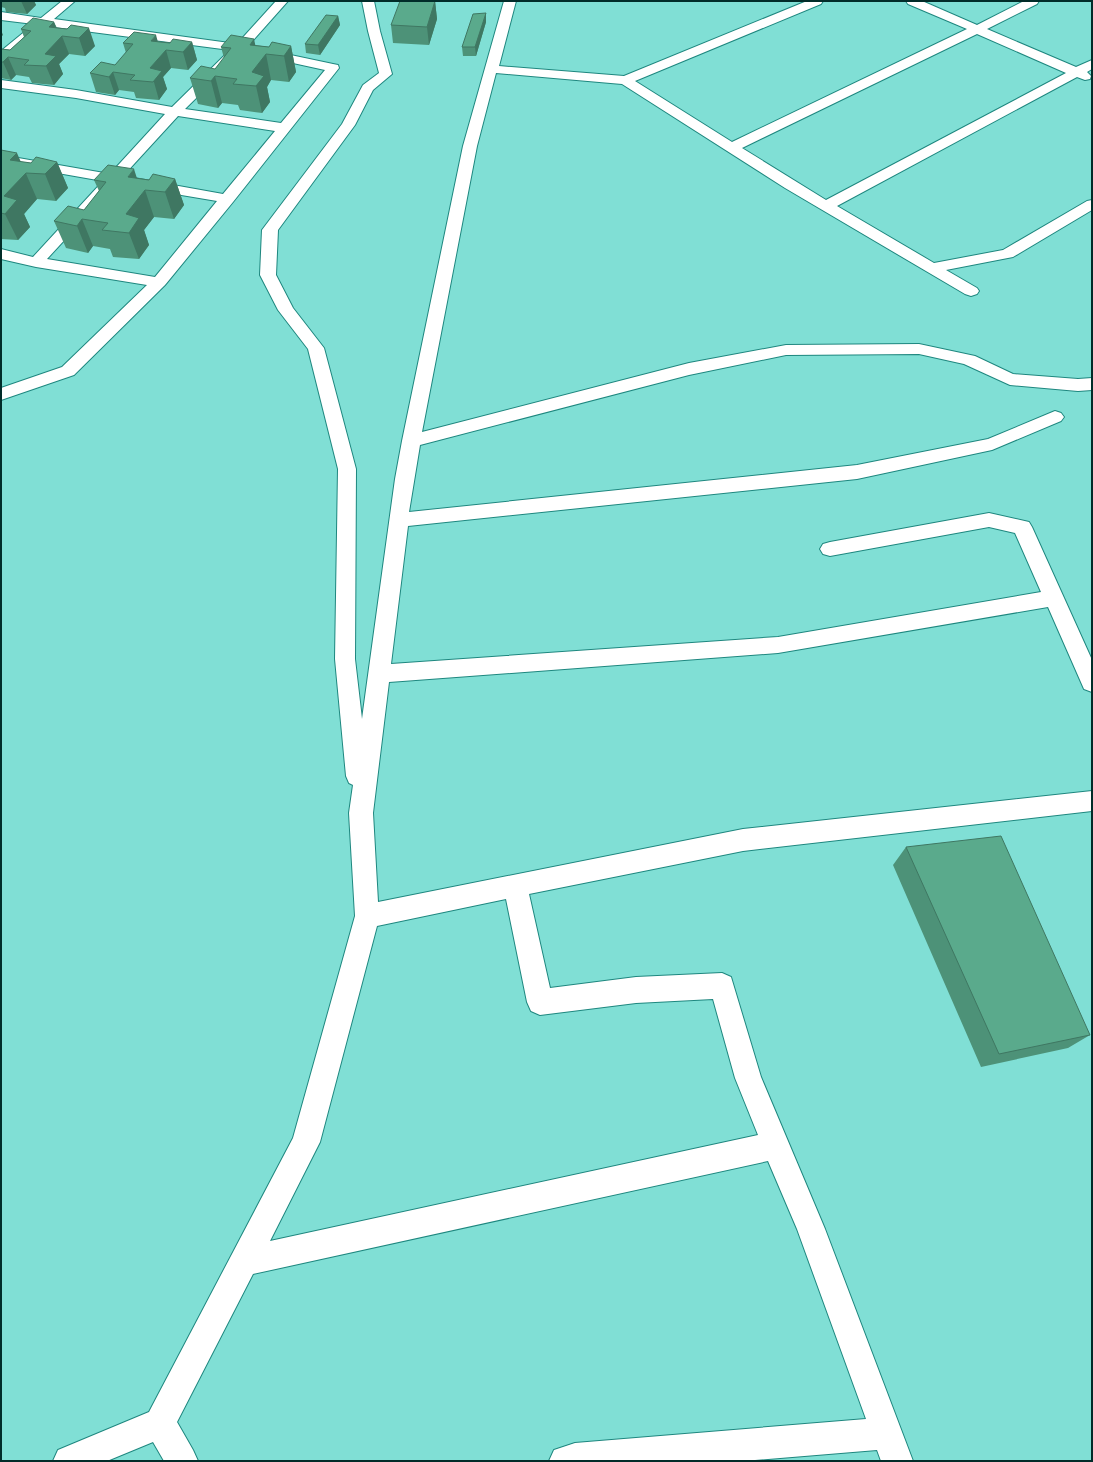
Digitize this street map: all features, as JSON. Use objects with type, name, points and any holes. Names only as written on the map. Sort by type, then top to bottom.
[{"type":"street","points":[[1,57],[69,1]]},
{"type":"street","points":[[36,262],[112,178],[175,112],[240,48],[282,1]]},
{"type":"street","points":[[69,1461],[160,1423],[306,1142],[367,916],[361,813],[345,659],[347,469],[316,348],[286,310],[268,275],[270,230],[348,125],[368,88],[386,74],[374,31],[368,1]]},
{"type":"street","points":[[361,813],[398,520],[411,442],[470,146],[510,1]]},
{"type":"street","points":[[492,69],[625,80],[817,1]]},
{"type":"street","points":[[912,1],[1092,79]]},
{"type":"street","points":[[731,148],[1032,1]]},
{"type":"street","points":[[1,16],[240,48],[333,68],[159,282],[68,371],[1,394]]},
{"type":"street","points":[[826,206],[1092,64]]},
{"type":"street","points":[[625,80],[731,148],[826,206],[971,291]]},
{"type":"street","points":[[1,84],[76,94],[175,112],[285,128]]},
{"type":"street","points":[[1,159],[228,199]]},
{"type":"street","points":[[931,268],[1008,254],[1092,204]]},
{"type":"street","points":[[1,254],[36,262],[159,282]]},
{"type":"street","points":[[411,442],[689,368],[786,350],[919,349],[969,360],[1010,379],[1078,385],[1092,384]]},
{"type":"street","points":[[398,520],[857,472],[992,444],[1055,417]]},
{"type":"street","points":[[830,549],[989,520],[1022,527],[1092,683]]},
{"type":"street","points":[[379,674],[778,645],[1054,598]]},
{"type":"street","points":[[367,916],[743,840],[1092,801]]},
{"type":"street","points":[[515,886],[540,1002],[636,990],[722,986],[748,1078],[811,1229],[892,1447],[583,1458],[565,1461]]},
{"type":"street","points":[[244,1261],[776,1145]]},
{"type":"street","points":[[160,1423],[182,1461]]},
{"type":"building","points":[[400,1],[435,1],[427,27],[391,25]]},
{"type":"building","points":[[486,13],[475,47],[462,47],[473,14]]},
{"type":"building","points":[[326,15],[338,16],[318,45],[305,44]]},
{"type":"building","points":[[33,18],[54,22],[49,27],[67,29],[71,25],[89,28],[79,38],[62,36],[45,54],[56,56],[46,66],[24,65],[29,60],[8,57],[1,62],[1,49],[10,50],[31,31],[21,29]]},
{"type":"building","points":[[134,32],[156,35],[151,41],[170,43],[173,39],[192,42],[183,52],[166,50],[150,68],[162,71],[153,82],[130,80],[135,75],[113,72],[109,77],[90,73],[101,62],[115,65],[133,44],[123,43]]},
{"type":"building","points":[[231,35],[254,39],[250,45],[269,47],[272,42],[291,46],[284,56],[266,54],[252,72],[264,76],[256,86],[233,84],[237,79],[215,76],[211,81],[190,78],[201,66],[215,69],[231,48],[221,47]]},
{"type":"building","points":[[1,150],[17,153],[10,160],[31,163],[36,157],[57,162],[45,174],[26,173],[4,196],[17,200],[5,214],[1,213]]},
{"type":"building","points":[[108,165],[134,169],[128,177],[149,180],[153,174],[175,179],[165,192],[145,190],[126,214],[139,218],[129,233],[102,230],[108,223],[82,219],[77,226],[54,221],[68,206],[84,210],[106,182],[94,180]]},
{"type":"building","points":[[1001,836],[1090,1035],[999,1054],[906,847]]}]
